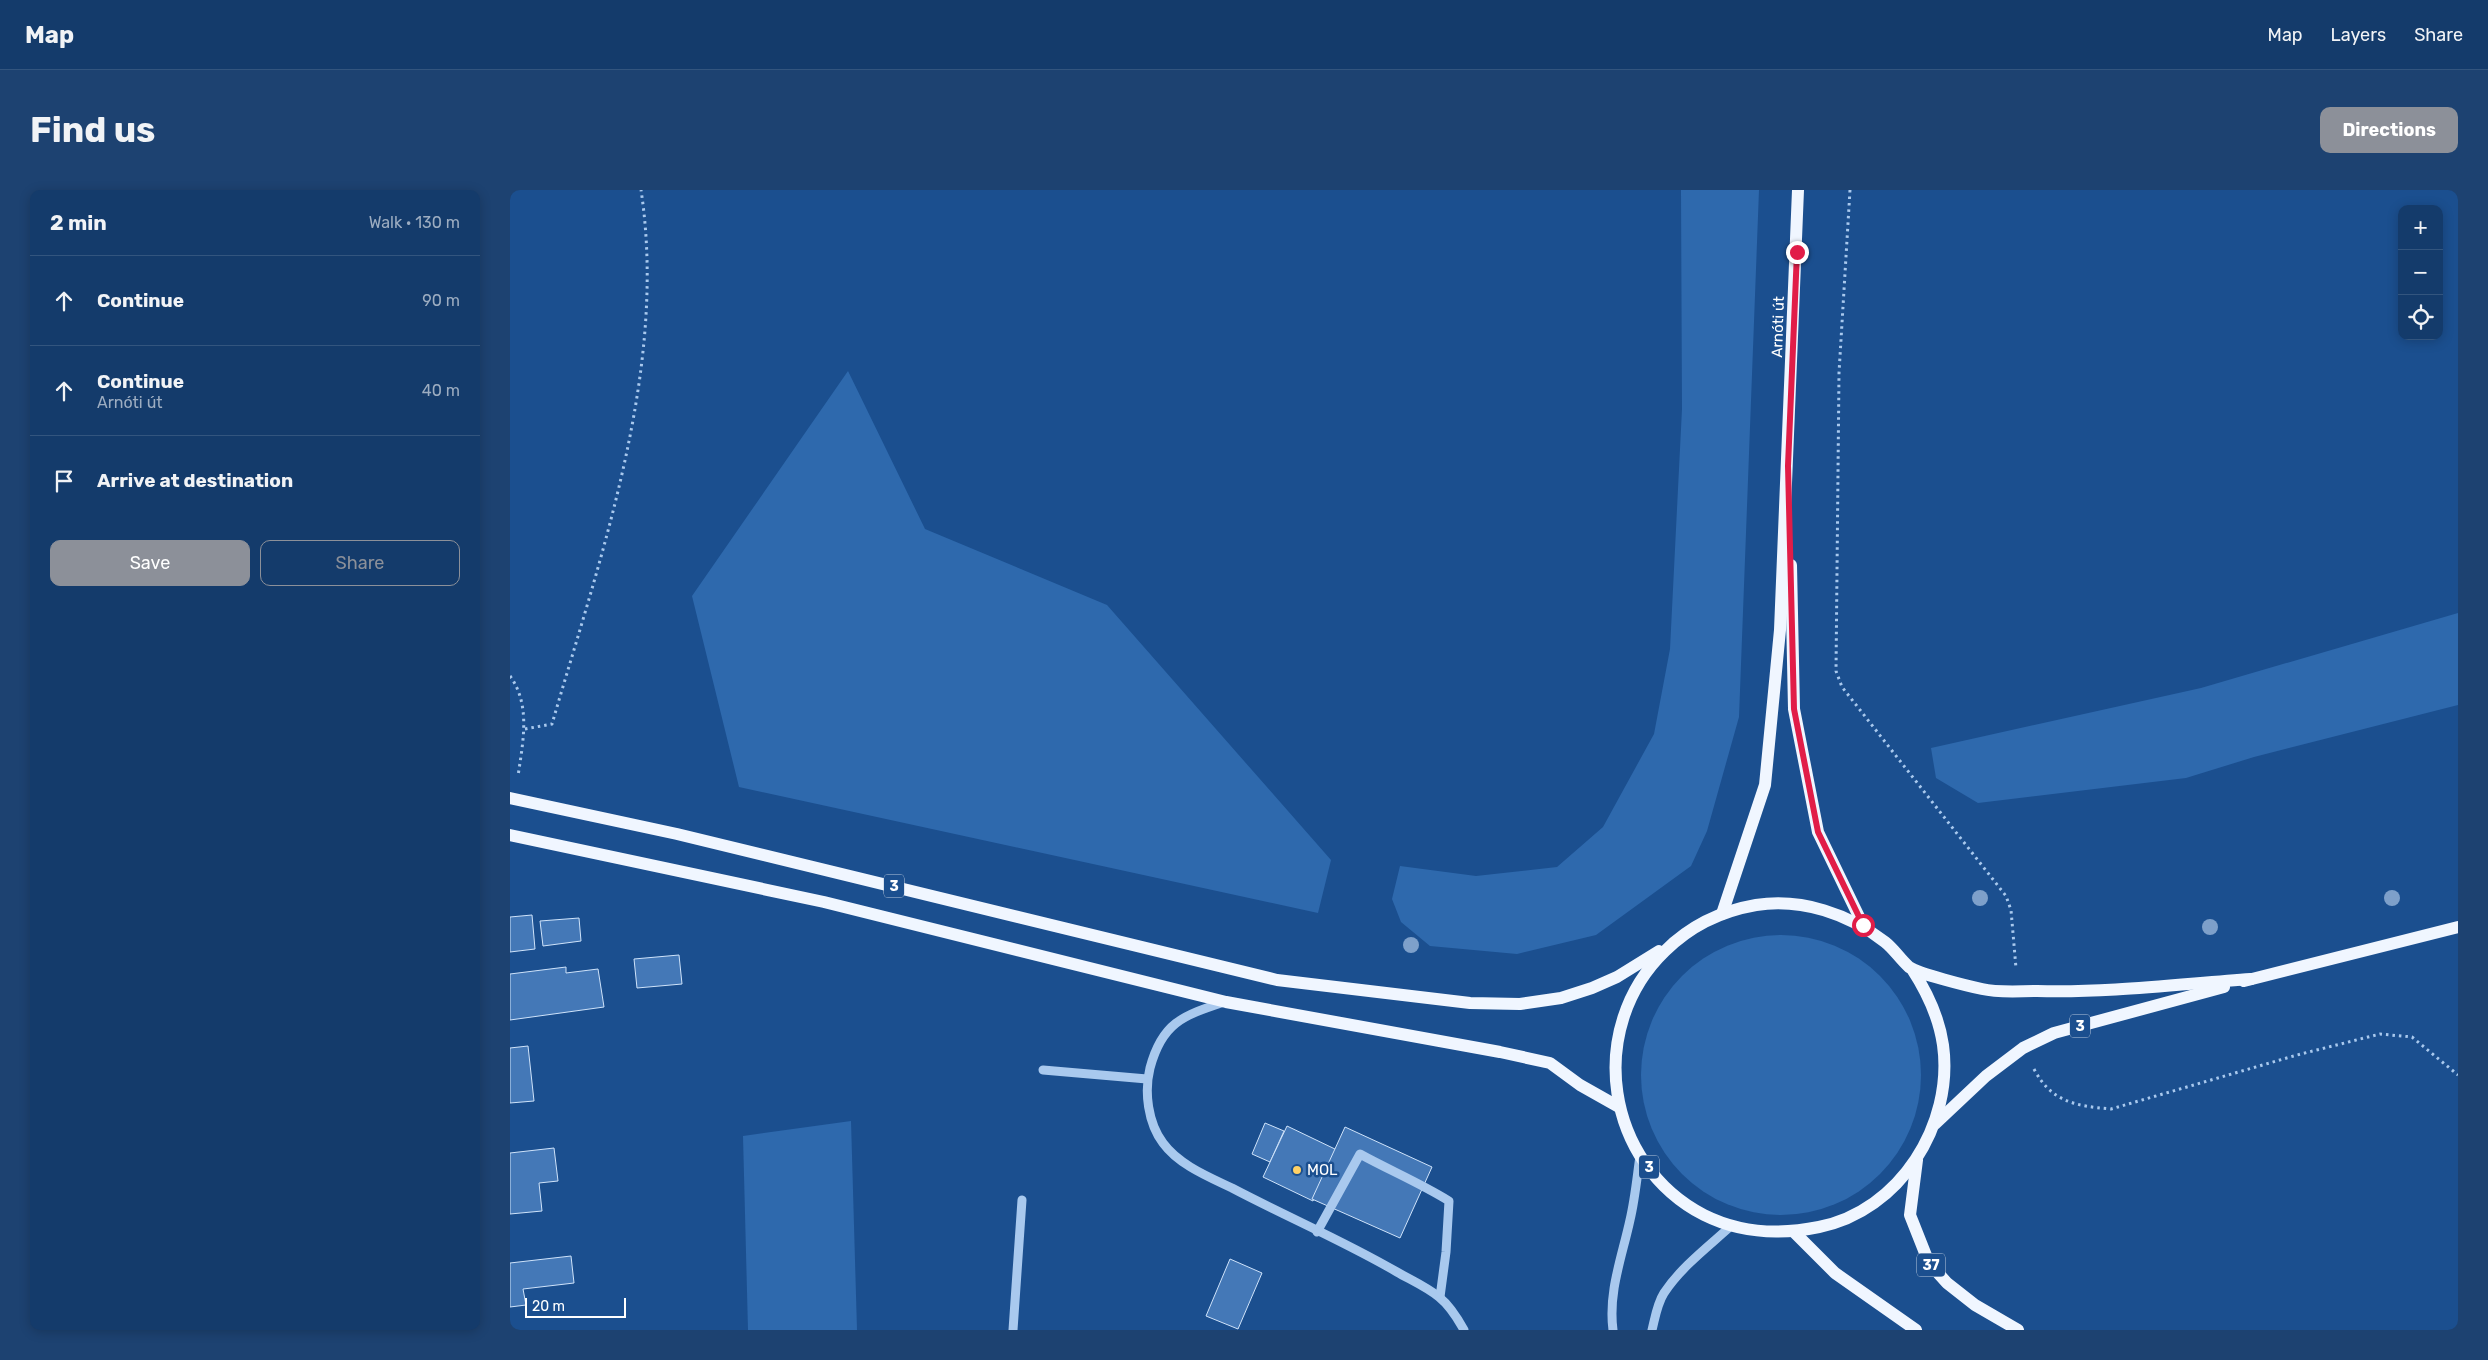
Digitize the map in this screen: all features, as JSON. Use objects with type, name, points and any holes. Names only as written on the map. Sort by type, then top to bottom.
[{"type":"main road","name":"Arnóti út","points":[[1788,466],[1798,190]]},
{"type":"main road","points":[[1722,914],[1765,785],[1780,630],[1788,466]]},
{"type":"main road","points":[[1788,466],[1794,709],[1818,832],[1863,925]]},
{"type":"main road","name":"3","points":[[512,799],[677,834],[1287,981],[1470,1003],[1520,1004],[1561,998],[1592,988],[1617,977],[1698,925],[1722,914],[1757,905],[1794,904],[1829,911],[1863,925],[1889,945],[1912,969],[1926,992],[1937,1017],[1943,1044],[1945,1071],[1942,1098],[1935,1124],[1917,1160],[1893,1187],[1864,1210],[1830,1225],[1794,1232],[1763,1232],[1732,1225],[1705,1215],[1680,1199],[1658,1180],[1640,1156],[1619,1107],[1615,1082],[1615,1058],[1619,1032],[1627,1005],[1640,981],[1656,959],[1676,940]]},
{"type":"main road","name":"3","points":[[510,835],[824,902],[1226,1002],[1500,1052],[1550,1063],[1580,1085],[1619,1107]]},
{"type":"main road","name":"3","points":[[1935,1124],[1986,1076],[2023,1048],[2054,1033],[2251,979],[2458,927]]},
{"type":"main road","name":"3","points":[[1912,969],[1984,990],[2063,992],[2251,979]]},
{"type":"main road","name":"37","points":[[1917,1160],[1910,1215],[1929,1263],[1947,1283],[1976,1305],[2018,1330]]},
{"type":"main road","points":[[1794,1232],[1835,1273],[1916,1330]]},
{"type":"street","points":[[1226,1002],[1198,1011],[1176,1022],[1163,1034],[1154,1051],[1147,1079],[1148,1107],[1154,1127],[1164,1144],[1182,1161],[1316,1232],[1363,1253],[1440,1297],[1464,1330]]},
{"type":"street","points":[[1043,1070],[1147,1079]]},
{"type":"street","points":[[1316,1232],[1360,1154],[1428,1188],[1449,1201],[1446,1252],[1440,1297]]},
{"type":"street","points":[[1613,1330],[1614,1288],[1620,1255],[1630,1220],[1640,1156]]},
{"type":"street","points":[[1012,1330],[1022,1200]]},
{"type":"street","points":[[1652,1330],[1655,1315],[1664,1294],[1692,1261],[1732,1225]]},
{"type":"path","points":[[525,729],[552,724],[618,495],[645,333],[648,289],[645,219],[641,190]]},
{"type":"path","points":[[1850,190],[1839,373],[1836,671],[1842,687],[2006,896],[2011,910],[2018,991]]},
{"type":"path","points":[[510,676],[518,686],[525,729],[512,799]]},
{"type":"path","points":[[2023,1048],[2042,1085],[2064,1100],[2086,1107],[2111,1108],[2297,1055],[2380,1034],[2412,1037],[2458,1075]]},
{"type":"shaded area","points":[[1681,190],[1759,190],[1739,717],[1707,831],[1691,866],[1596,935],[1517,954],[1430,946],[1401,922],[1392,899],[1400,866],[1476,876],[1557,867],[1603,827],[1654,734],[1670,649],[1682,409]]},
{"type":"shaded area","points":[[848,371],[925,529],[1107,605],[1331,860],[1318,913],[739,787],[692,596]]},
{"type":"shaded area","points":[[2458,613],[2458,705],[2254,757],[2186,778],[1978,803],[1936,778],[1931,748],[2201,688]]},
{"type":"shaded area","points":[[1795,935],[1835,945],[1847,951],[1870,967],[1889,986],[1898,997],[1911,1021],[1919,1048],[1921,1075],[1919,1102],[1911,1129],[1898,1153],[1880,1174],[1859,1192],[1835,1205],[1795,1215],[1767,1215],[1727,1205],[1703,1192],[1682,1174],[1664,1153],[1651,1129],[1643,1102],[1641,1061],[1651,1021],[1664,997],[1682,976],[1703,958],[1727,945],[1754,937]]},
{"type":"shaded area","points":[[851,1121],[857,1330],[748,1330],[743,1136]]},
{"type":"building","points":[[532,915],[535,949],[510,952],[510,917]]},
{"type":"building","points":[[579,918],[581,941],[543,946],[540,921]]},
{"type":"building","points":[[679,955],[682,984],[637,988],[634,959]]},
{"type":"building","points":[[566,967],[566,973],[598,969],[604,1007],[510,1020],[510,974]]},
{"type":"building","points":[[528,1046],[534,1101],[510,1103],[510,1048]]},
{"type":"building","points":[[1265,1123],[1284,1131],[1270,1162],[1252,1154]]},
{"type":"building","name":"MOL","points":[[1287,1126],[1337,1150],[1313,1201],[1263,1177]]},
{"type":"building","points":[[1345,1127],[1432,1167],[1400,1238],[1312,1199]]},
{"type":"building","points":[[554,1148],[558,1181],[539,1183],[542,1211],[510,1214],[510,1153]]},
{"type":"building","points":[[571,1256],[574,1283],[523,1289],[526,1305],[510,1307],[510,1263]]},
{"type":"building","points":[[1230,1259],[1262,1273],[1238,1329],[1206,1316]]},
{"type":"place","name":"MOL","points":[[1297,1170]]},
{"type":"route","points":[[1797,252],[1788,466],[1794,709],[1818,832],[1863,925]]}]
